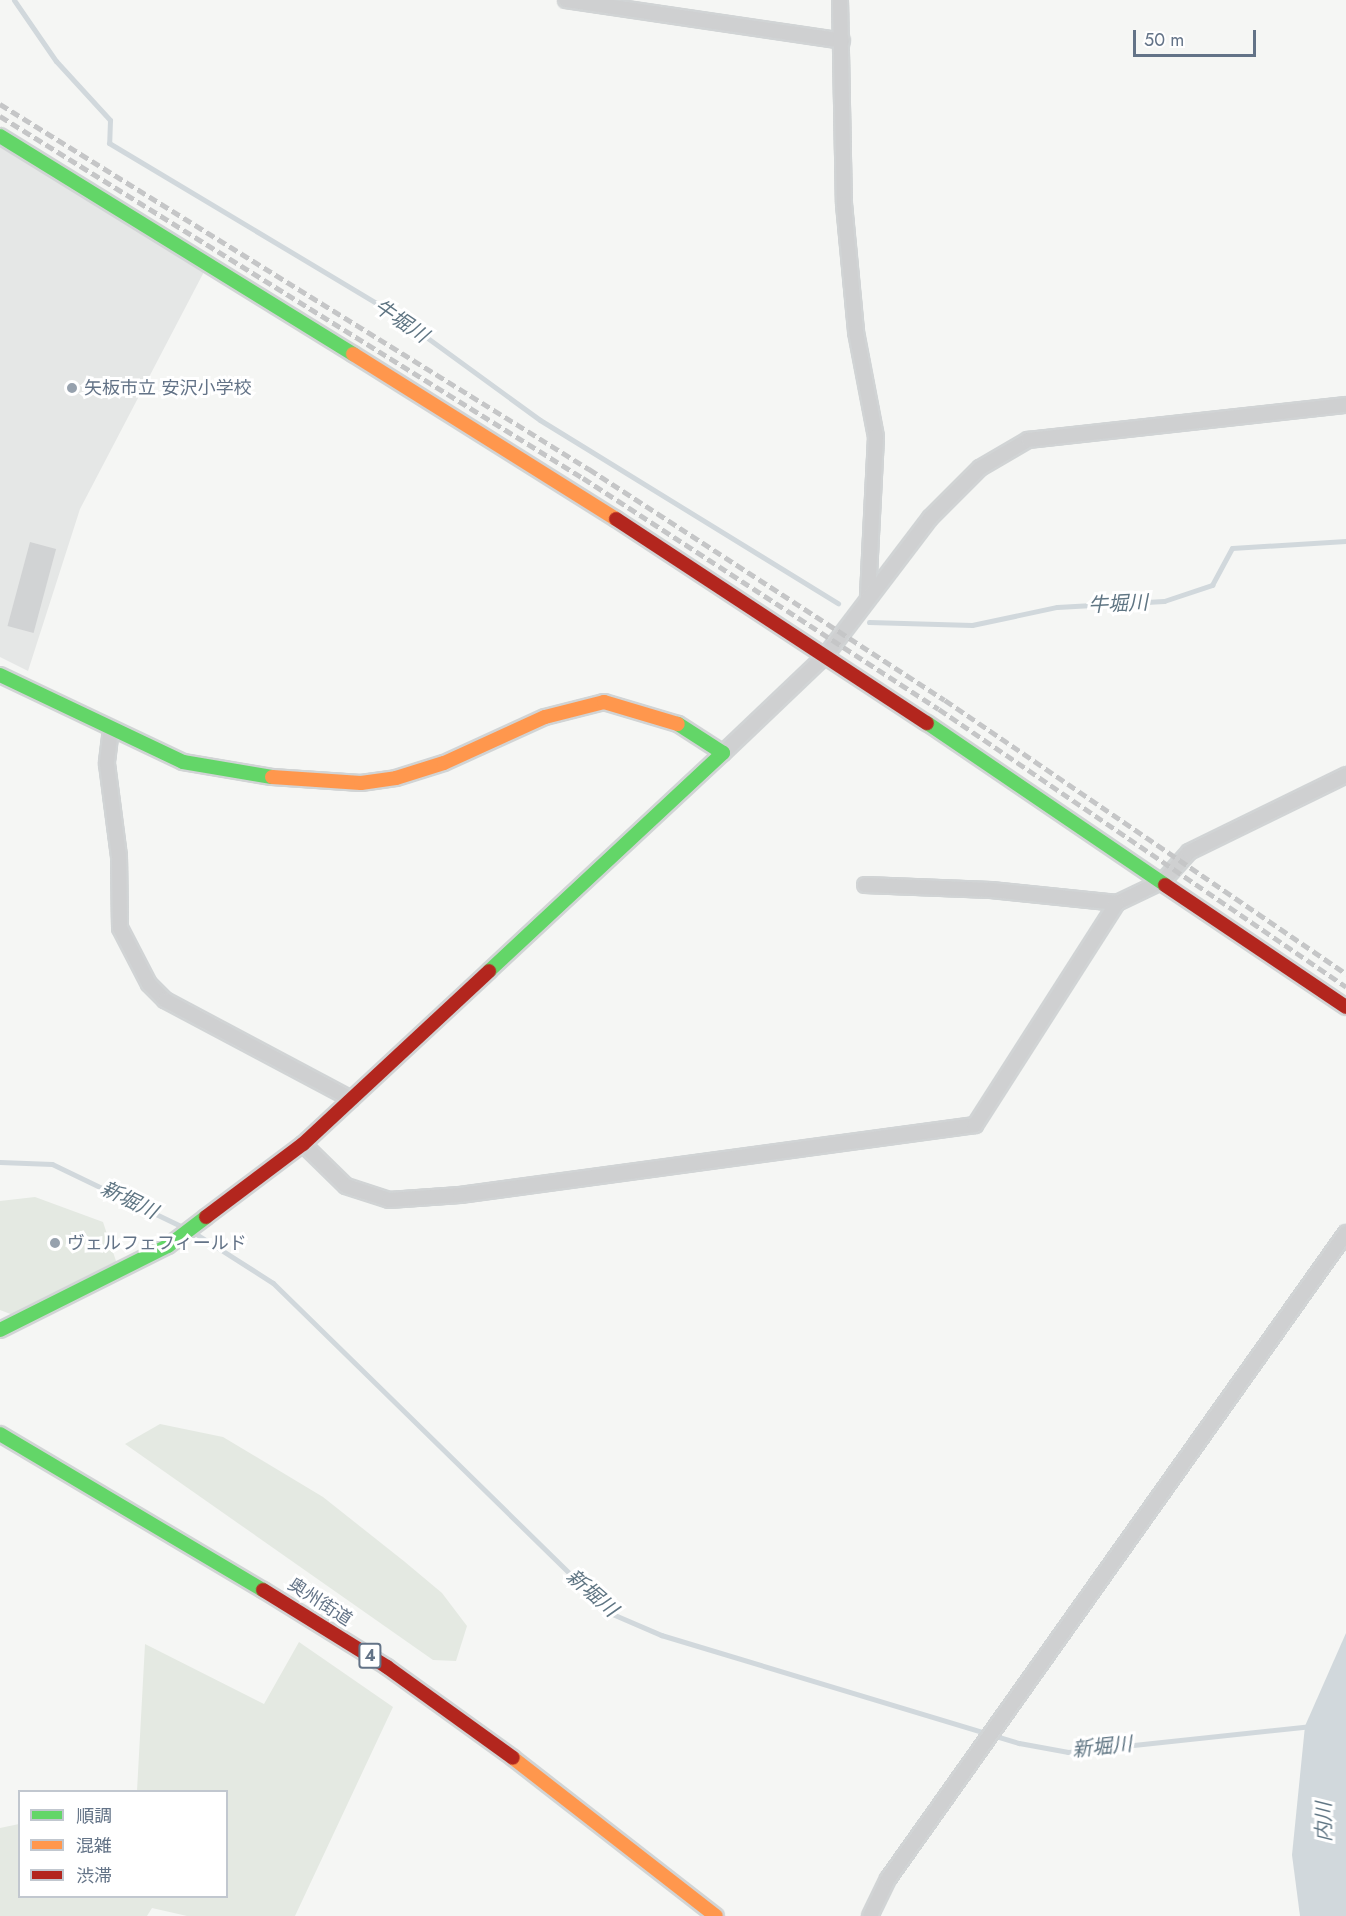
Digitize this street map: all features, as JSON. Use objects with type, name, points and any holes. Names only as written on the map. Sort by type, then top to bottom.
[{"type":"main road","points":[[0,136],[489,438],[826,655],[1346,1007]]},
{"type":"main road","points":[[0,675],[111,729],[217,771],[361,783],[444,763],[536,720],[604,702],[688,728],[723,753],[303,1144],[177,1239],[0,1330]]},
{"type":"main road","name":"奥州街道","points":[[0,1434],[144,1515],[387,1667],[562,1793],[716,1916]]},
{"type":"street","points":[[566,0],[842,41]]},
{"type":"street","points":[[840,0],[844,204],[856,332],[876,437],[868,597]]},
{"type":"street","points":[[723,753],[826,655],[930,518],[980,468],[1028,440],[1346,405]]},
{"type":"street","points":[[111,729],[107,764],[119,856],[120,928],[149,984],[165,1000],[351,1099]]},
{"type":"street","points":[[865,885],[991,890],[1117,903],[1163,881],[1189,852],[1346,775]]},
{"type":"street","points":[[303,1144],[346,1186],[389,1200],[460,1195],[975,1125],[1117,903]]},
{"type":"street","points":[[870,1916],[888,1879],[1346,1233]]},
{"type":"shaded area","name":"矢板市立 安沢小学校","points":[[0,144],[206,268],[80,509],[28,671],[0,657]]},
{"type":"shaded area","name":"ヴェルフェフィールド","points":[[35,1197],[103,1222],[117,1264],[13,1315],[0,1310],[0,1201]]},
{"type":"shaded area","points":[[160,1424],[223,1437],[323,1497],[405,1562],[442,1593],[467,1626],[456,1661],[433,1660],[125,1444]]},
{"type":"shaded area","points":[[299,1642],[393,1707],[295,1916],[187,1916],[152,1908],[147,1916],[0,1916],[0,1828],[18,1824],[18,1898],[228,1898],[228,1790],[137,1790],[145,1644],[264,1704]]},
{"type":"water","name":"内川","points":[[1346,1633],[1346,1916],[1300,1916],[1292,1855],[1305,1726]]},
{"type":"building","points":[[30,542],[56,549],[34,633],[7,626]]},
{"type":"waterway","name":"牛堀川","points":[[14,0],[56,61],[110,120],[109,143],[396,315],[540,420],[838,603]]},
{"type":"waterway","name":"牛堀川","points":[[869,622],[972,625],[1057,607],[1164,601],[1212,585],[1232,548],[1346,541]]},
{"type":"waterway","name":"新堀川","points":[[0,1162],[52,1164],[185,1228]]},
{"type":"waterway","name":"新堀川","points":[[193,1232],[273,1283],[610,1613],[661,1635],[1019,1743],[1068,1752],[1310,1726]]},
{"type":"railway","points":[[0,104],[589,469],[945,700],[1346,974]]},
{"type":"railway","points":[[0,116],[583,478],[939,709],[1346,987]]},
{"type":"traffic: fast","points":[[0,136],[353,354]]},
{"type":"traffic: fast","points":[[0,675],[183,762],[272,777]]},
{"type":"traffic: fast","points":[[927,723],[1165,885]]},
{"type":"traffic: fast","points":[[489,971],[723,753],[678,724]]},
{"type":"traffic: fast","points":[[0,1330],[168,1246],[206,1217]]},
{"type":"traffic: fast","points":[[0,1434],[263,1590]]},
{"type":"traffic: slow","points":[[353,354],[616,519]]},
{"type":"traffic: slow","points":[[272,777],[361,783],[396,778],[444,763],[545,717],[604,702],[678,724]]},
{"type":"traffic: slow","points":[[513,1758],[716,1916]]},
{"type":"traffic: jam","points":[[616,519],[927,723]]},
{"type":"traffic: jam","points":[[1165,885],[1346,1007]]},
{"type":"traffic: jam","points":[[206,1217],[303,1144],[489,971]]},
{"type":"traffic: jam","points":[[263,1590],[387,1667],[513,1758]]},
{"type":"place","name":"矢板市立 安沢小学校","points":[[72,388]]},
{"type":"place","name":"ヴェルフェフィールド","points":[[55,1243]]}]
